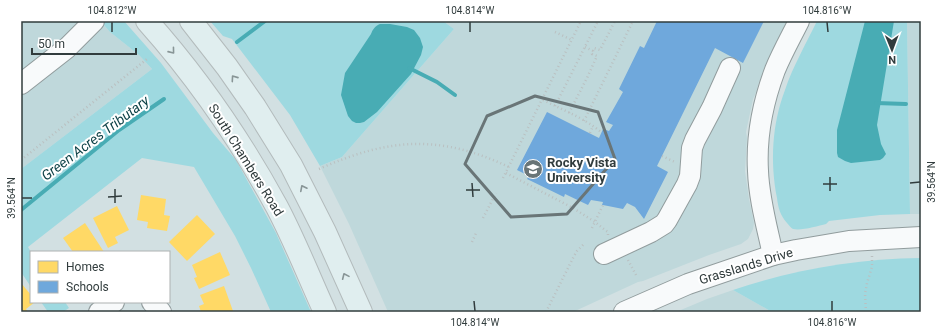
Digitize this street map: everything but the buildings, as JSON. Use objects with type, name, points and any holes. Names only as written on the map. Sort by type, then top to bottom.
[{"type":"main road","name":"South Chambers Road","points":[[147,21],[201,88],[261,179],[285,224],[325,312]]},
{"type":"main road","points":[[191,21],[251,101],[291,165],[325,232],[361,312]]},
{"type":"street","points":[[21,84],[67,48],[94,21]]},
{"type":"street","points":[[773,255],[759,188],[757,156],[759,135],[768,89],[799,21]]},
{"type":"street","points":[[611,250],[651,232],[664,224],[667,220],[690,176],[692,148],[695,140],[712,108],[730,68]]},
{"type":"street","name":"Grasslands Drive","points":[[624,312],[688,284],[773,255],[833,244],[872,239],[921,237]]},
{"type":"street","points":[[99,312],[112,303]]},
{"type":"street","points":[[153,303],[161,312]]},
{"type":"path","points":[[503,178],[582,21]]},
{"type":"path","points":[[555,106],[598,21]]},
{"type":"path","points":[[593,51],[594,48],[600,50],[615,21]]},
{"type":"path","points":[[584,120],[633,21]]},
{"type":"path","points":[[556,32],[572,40]]},
{"type":"path","points":[[569,113],[597,56],[592,54],[593,51],[585,47]]},
{"type":"path","points":[[21,160],[147,59]]},
{"type":"path","points":[[543,100],[584,120],[601,132]]},
{"type":"path","points":[[590,133],[593,126]]},
{"type":"path","points":[[319,169],[375,148],[420,144],[444,146],[468,151],[509,167]]},
{"type":"path","points":[[662,156],[681,165]]},
{"type":"path","points":[[506,173],[563,202],[608,232],[611,250],[627,260],[636,275]]},
{"type":"path","points":[[483,218],[496,194]]},
{"type":"path","points":[[592,228],[603,205]]},
{"type":"path","points":[[472,242],[477,232]]},
{"type":"path","points":[[866,312],[865,294],[872,267],[872,239]]},
{"type":"path","points":[[546,312],[577,250],[584,244]]},
{"type":"highlighted area","points":[[535,96],[598,112],[615,159],[567,214],[511,217],[465,164],[487,116]]},
{"type":"shaded area","points":[[21,21],[100,21],[110,32],[139,55],[152,69],[21,169]]},
{"type":"shaded area","points":[[106,21],[124,21],[161,63],[213,133],[236,160],[276,233],[311,312],[271,312],[235,236],[194,167],[142,158],[28,247],[30,251],[30,286],[21,272],[21,169],[152,69],[139,55],[110,32],[103,24]]},
{"type":"shaded area","points":[[210,21],[443,21],[454,29],[342,157],[320,166],[290,115],[232,39],[223,36]]},
{"type":"shaded area","name":"Rocky Vista University","points":[[443,21],[787,21],[759,82],[753,99],[746,132],[745,171],[754,223],[748,239],[741,244],[638,282],[573,312],[388,312],[349,224],[320,166],[342,157],[454,29]]},
{"type":"shaded area","points":[[817,21],[907,21],[910,214],[880,215],[829,221],[826,224],[810,228],[793,229],[781,214],[777,201],[773,171],[777,116],[788,81]]},
{"type":"shaded area","points":[[865,21],[894,21],[877,125],[881,144],[886,154],[880,160],[851,163],[838,157],[837,130]]},
{"type":"shaded area","points":[[907,21],[921,21],[921,214],[910,214]]},
{"type":"shaded area","points":[[380,24],[407,27],[414,30],[420,38],[423,47],[421,55],[411,74],[377,112],[364,122],[356,123],[348,116],[341,95],[345,73],[373,29]]},
{"type":"shaded area","points":[[921,258],[921,312],[772,312],[733,290],[779,276],[826,266],[873,260]]},
{"type":"shaded area","points":[[733,290],[772,312],[676,312],[707,299]]},
{"type":"shaded area","points":[[42,303],[66,303],[69,308],[63,312],[48,312]]},
{"type":"waterway","name":"Green Acres Tributary","points":[[237,42],[265,21]]},
{"type":"waterway","points":[[409,68],[437,82],[455,95]]},
{"type":"waterway","name":"Green Acres Tributary","points":[[21,210],[119,130],[164,99]]},
{"type":"waterway","points":[[876,103],[906,104]]},
{"type":"place","name":"Rocky Vista University","points":[[533,169]]}]
